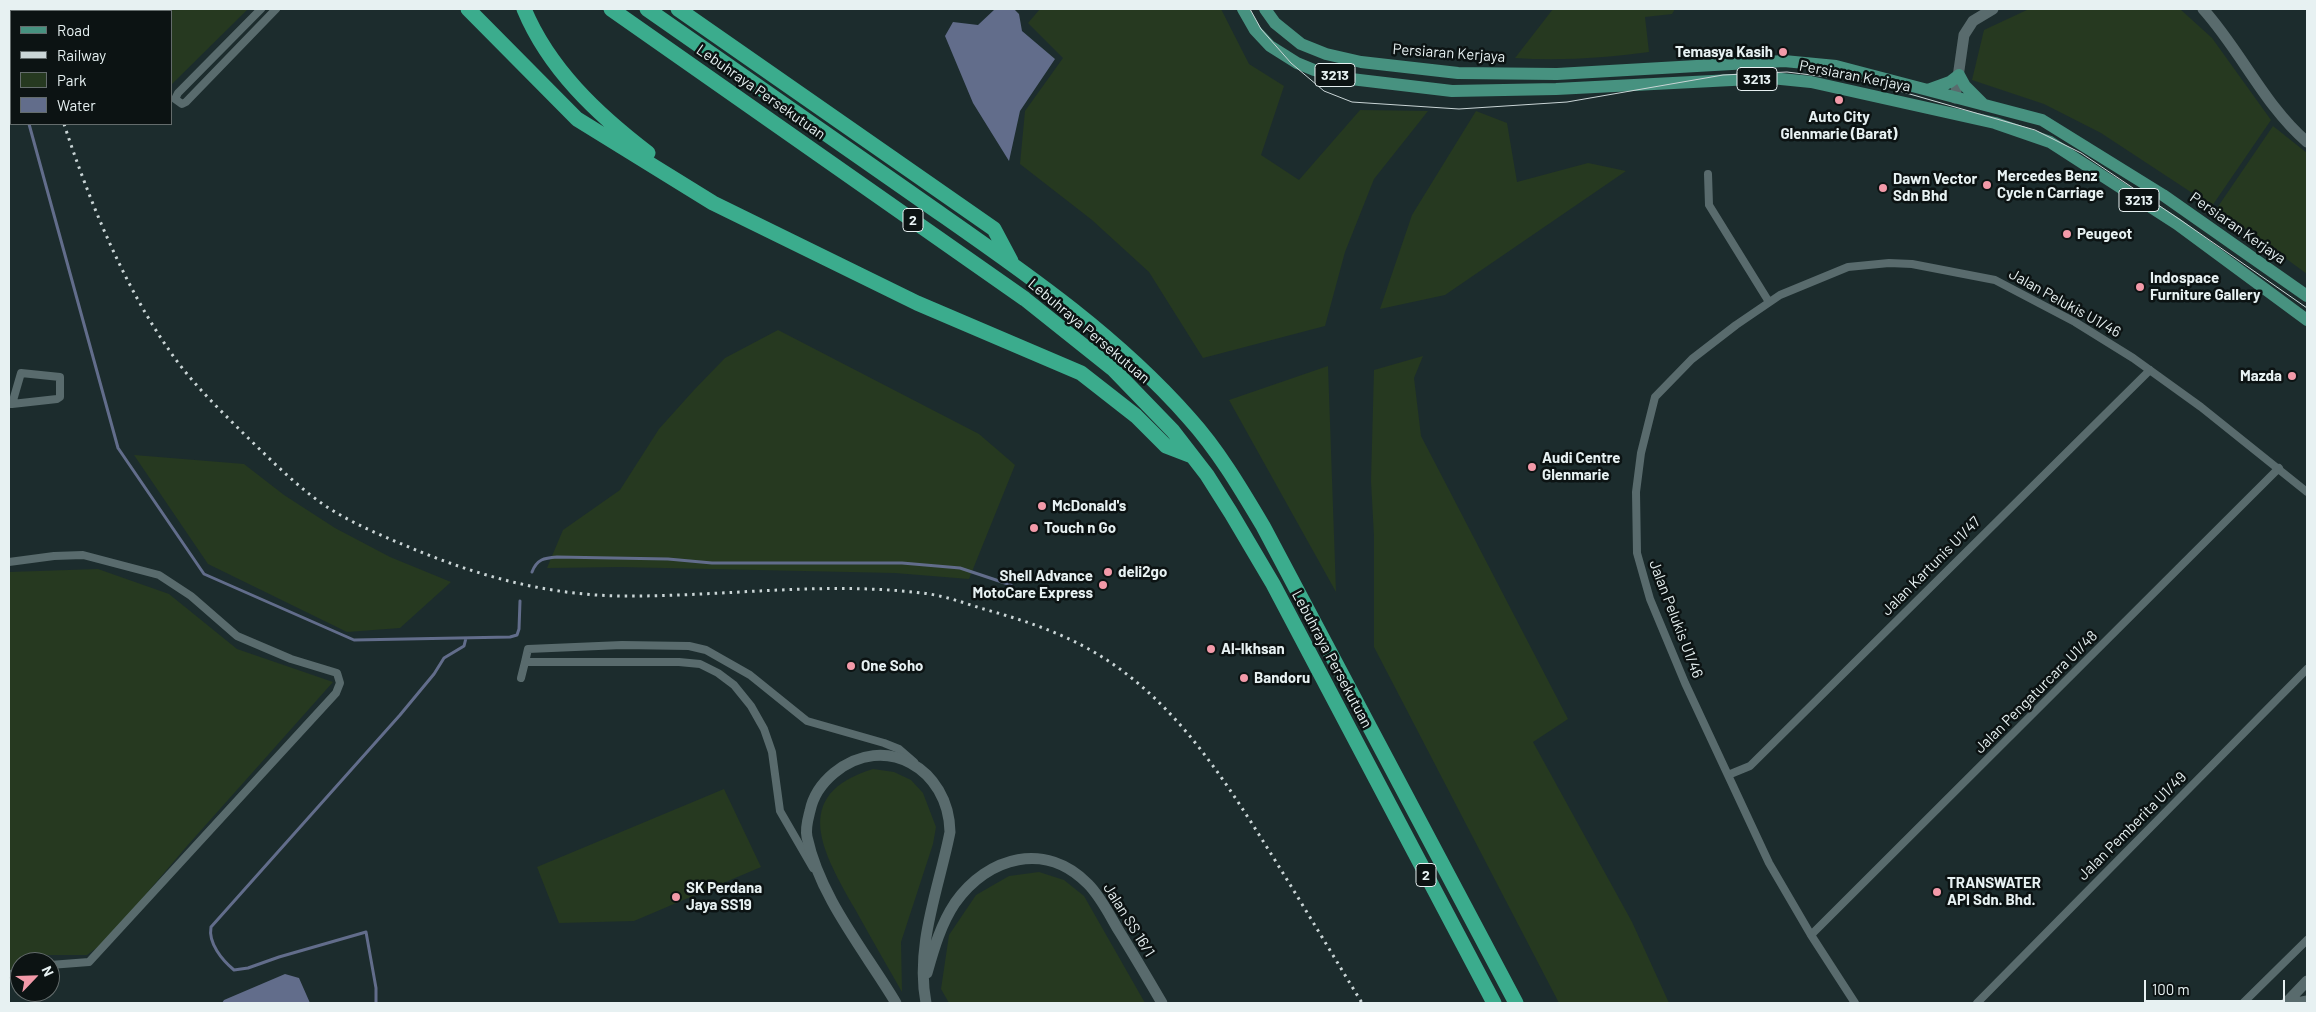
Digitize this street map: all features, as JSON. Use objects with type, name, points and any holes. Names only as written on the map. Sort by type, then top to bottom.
[{"type":"highway","points":[[468,9],[577,119],[712,203],[917,303],[1080,373],[1136,416],[1166,446],[1193,457]]},
{"type":"highway","points":[[524,9],[545,49],[583,97],[615,128],[712,203]]},
{"type":"highway","name":"Lebuhraya Persekutuan","points":[[611,9],[1025,299],[1114,370],[1150,405],[1193,457],[1231,513],[1273,584],[1494,1003]]},
{"type":"highway","name":"Lebuhraya Persekutuan","points":[[647,9],[1012,264],[1078,314],[1131,358],[1191,420],[1224,464],[1290,574],[1516,1003]]},
{"type":"highway","points":[[678,9],[994,229],[1012,264]]},
{"type":"main road","name":"Persiaran Kerjaya","points":[[1243,9],[1255,30],[1270,46],[1297,63],[1314,70],[1351,79],[1452,91],[1556,89],[1771,78],[1812,82],[1996,123],[2050,142],[2177,224],[2307,320]]},
{"type":"main road","name":"Persiaran Kerjaya","points":[[1265,9],[1275,23],[1301,44],[1326,54],[1361,62],[1458,73],[1557,74],[1784,61],[1836,66],[2042,120],[2163,195],[2307,296]]},
{"type":"main road","points":[[1928,90],[1950,82],[1959,75],[1969,91],[1984,105]]},
{"type":"street","points":[[261,9],[178,93],[175,98],[177,102],[182,104],[186,102],[276,9]]},
{"type":"street","points":[[460,9],[572,122],[592,136],[606,137]]},
{"type":"street","points":[[1956,98],[1964,35],[1968,26],[1993,9]]},
{"type":"street","points":[[2203,9],[2232,45],[2279,114],[2307,142]]},
{"type":"street","points":[[1708,174],[1709,205],[1769,302]]},
{"type":"street","name":"Jalan Pelukis U1/46","points":[[1855,1003],[1811,935],[1769,863],[1685,683],[1650,598],[1637,554],[1636,492],[1641,453],[1655,397],[1692,359],[1769,302],[1823,276],[1848,267],[1889,263],[1912,264],[1995,280],[2075,322],[2150,370],[2279,468],[2307,492]]},
{"type":"street","name":"Jalan Kartunis U1/47","points":[[1728,775],[1750,766],[2150,370]]},
{"type":"street","points":[[21,373],[60,377],[60,397],[57,400],[11,404],[21,373]]},
{"type":"street","name":"Jalan Pengaturcara U1/48","points":[[1811,935],[2279,468]]},
{"type":"street","points":[[9,562],[54,556],[83,555],[159,575],[192,596],[237,636],[291,659],[337,673],[340,683],[336,693],[89,962],[60,964]]},
{"type":"street","points":[[622,645],[622,662]]},
{"type":"street","points":[[521,678],[526,653],[532,648],[622,645],[689,646],[706,650],[750,675],[807,720],[899,749],[934,782],[946,804],[950,818],[950,832],[926,934],[923,960],[923,986],[926,1003]]},
{"type":"street","points":[[525,662],[700,664],[718,673],[734,685],[751,706],[764,729],[772,752],[780,811],[833,902],[896,1003]]},
{"type":"street","name":"Jalan Pemberita U1/49","points":[[1977,1003],[2307,669]]},
{"type":"street","points":[[833,902],[806,835],[810,809],[817,792],[843,766],[862,757],[886,755],[898,757],[921,770]]},
{"type":"street","name":"Jalan SS 16/1","points":[[923,986],[937,940],[956,902],[971,885],[985,874],[1017,859],[1033,858],[1052,860],[1070,869],[1089,885],[1109,914],[1162,1003]]},
{"type":"street","points":[[2243,1003],[2307,940]]},
{"type":"street","points":[[2286,1003],[2307,981]]},
{"type":"street","points":[[885,1003],[886,986]]},
{"type":"street","points":[[2297,1003],[2307,1002]]},
{"type":"green space","points":[[248,9],[172,84],[172,10],[94,10]]},
{"type":"green space","points":[[1040,9],[1221,9],[1249,64],[1284,86],[1261,155],[1299,180],[1360,110],[1428,111],[1374,179],[1345,252],[1325,326],[1203,358],[1149,272],[1092,220],[1020,164],[1025,111],[1063,58],[1028,23]]},
{"type":"green space","points":[[1553,9],[1675,9],[1672,14],[1645,17],[1649,52],[1582,58],[1515,58]]},
{"type":"green space","points":[[2029,9],[2180,9],[2212,38],[2271,120],[2212,206],[2101,133],[2044,104],[1972,80],[1984,30]]},
{"type":"green space","points":[[1476,111],[1507,123],[1517,182],[1588,163],[1626,171],[1445,295],[1380,309],[1412,215]]},
{"type":"green space","points":[[2273,126],[2307,153],[2307,274],[2217,208]]},
{"type":"green space","points":[[778,330],[979,434],[1015,465],[969,579],[895,573],[620,567],[547,568],[563,530],[620,490],[659,429],[725,358]]},
{"type":"green space","points":[[1423,356],[1414,378],[1421,436],[1568,719],[1533,742],[1632,922],[1669,1003],[1559,1003],[1374,647],[1374,536],[1371,481],[1374,370]]},
{"type":"green space","points":[[1328,366],[1336,592],[1229,400]]},
{"type":"green space","points":[[134,455],[244,464],[284,495],[335,528],[390,557],[451,582],[400,628],[347,632],[208,564]]},
{"type":"green space","points":[[98,569],[169,594],[237,649],[333,682],[187,846],[106,941],[87,955],[60,955],[60,952],[10,952],[9,971],[9,572]]},
{"type":"green space","points":[[873,769],[894,772],[911,780],[923,793],[936,827],[933,844],[901,942],[902,992],[833,868],[820,828],[822,810],[830,794],[847,780]]},
{"type":"green space","points":[[724,789],[761,867],[634,921],[559,923],[537,867]]},
{"type":"green space","points":[[1039,872],[1064,880],[1084,896],[1145,1003],[949,1003],[941,989],[949,935],[976,895],[1009,876]]},
{"type":"water","points":[[995,9],[1014,9],[1019,14],[1022,31],[1055,59],[1020,111],[1009,161],[973,103],[945,36],[953,22],[978,25]]},
{"type":"water","points":[[285,974],[299,978],[310,1003],[222,1003],[224,1000]]},
{"type":"waterway","points":[[9,50],[10,55]]},
{"type":"waterway","points":[[29,125],[118,448],[204,574],[354,640],[510,637],[517,635],[519,629],[520,601]]},
{"type":"waterway","points":[[532,572],[536,564],[542,560],[557,557],[668,559],[712,563],[902,563],[960,568],[1011,585]]},
{"type":"waterway","points":[[376,1003],[376,988],[366,932],[248,968],[234,970],[214,945],[211,927],[400,715],[434,674],[444,658],[464,646],[466,638]]},
{"type":"tram line","points":[[1250,9],[1261,29],[1291,63],[1324,91],[1352,102],[1459,109],[1567,102],[1723,75],[1787,72],[1868,82],[2035,130],[2081,153],[2307,308]]},
{"type":"railway","points":[[64,125],[84,182],[122,270],[169,350],[195,383],[243,433],[294,481],[327,507],[365,528],[430,556],[483,574],[537,587],[565,592],[621,596],[809,589],[884,590],[922,593],[937,595],[1020,620],[1047,629],[1085,647],[1114,665],[1140,685],[1164,708],[1207,758],[1245,813],[1362,1003]]},
{"type":"place","name":"Temasya Kasih","points":[[1783,52]]},
{"type":"place","name":"Auto City Glenmarie (Barat)","points":[[1839,100]]},
{"type":"place","name":"Mercedes Benz Cycle n Carriage","points":[[1987,185]]},
{"type":"place","name":"Dawn Vector Sdn Bhd","points":[[1883,188]]},
{"type":"place","name":"Peugeot","points":[[2067,234]]},
{"type":"place","name":"Indospace Furniture Gallery","points":[[2140,287]]},
{"type":"place","name":"Mazda","points":[[2292,376]]},
{"type":"place","name":"Audi Centre Glenmarie","points":[[1532,467]]},
{"type":"place","name":"McDonald's","points":[[1042,506]]},
{"type":"place","name":"Touch n Go","points":[[1034,528]]},
{"type":"place","name":"deli2go","points":[[1108,572]]},
{"type":"place","name":"Shell Advance MotoCare Express","points":[[1103,585]]},
{"type":"place","name":"Al-Ikhsan","points":[[1211,649]]},
{"type":"place","name":"One Soho","points":[[851,666]]},
{"type":"place","name":"Bandoru","points":[[1244,678]]},
{"type":"place","name":"TRANSWATER API Sdn. Bhd.","points":[[1937,892]]},
{"type":"place","name":"SK Perdana Jaya SS19","points":[[676,897]]}]
